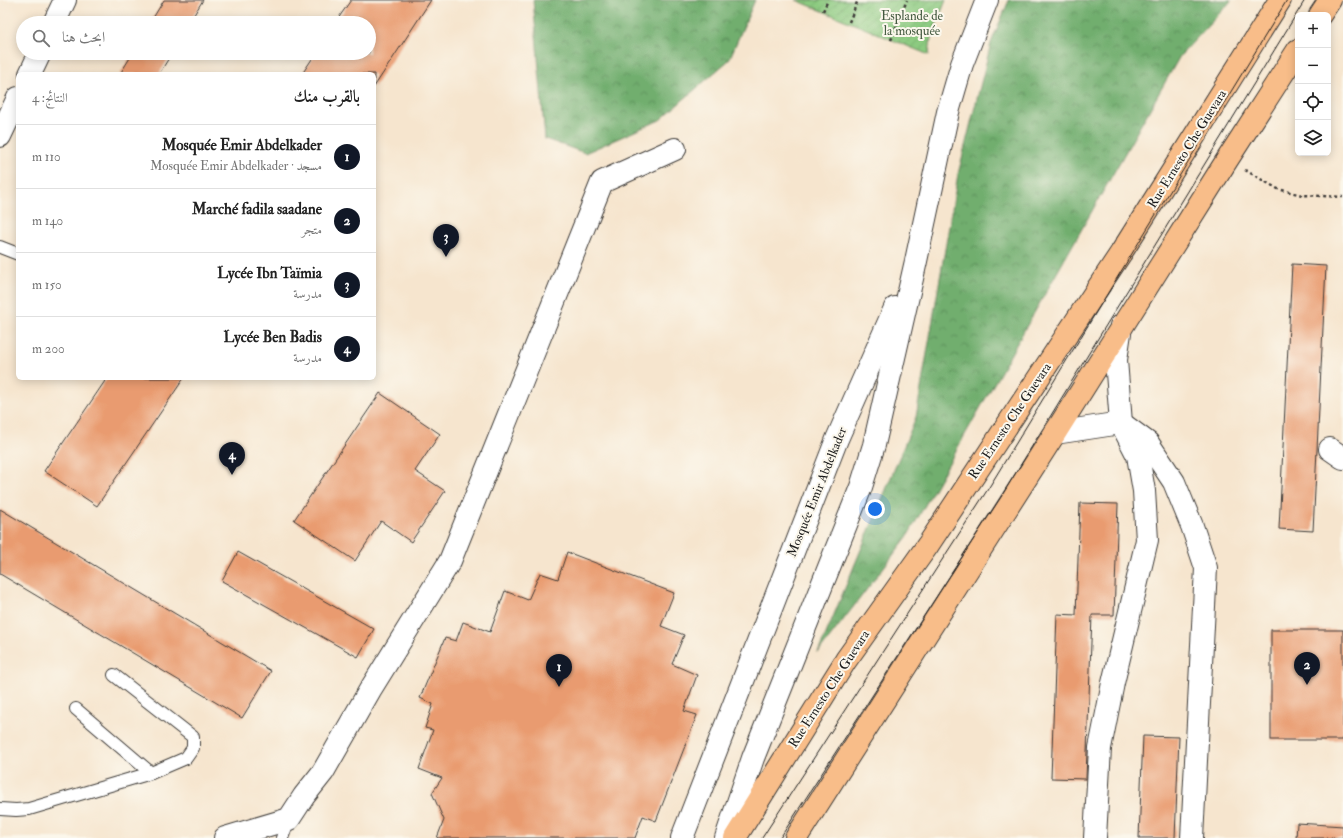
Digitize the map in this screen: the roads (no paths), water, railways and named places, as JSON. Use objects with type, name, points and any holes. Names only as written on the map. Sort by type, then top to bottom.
[{"type":"main road","name":"Rue Ernesto Che Guevara","points":[[735,838],[846,660],[928,545],[1117,259],[1280,0]]},
{"type":"main road","points":[[1322,12],[1330,0]]},
{"type":"main road","points":[[796,838],[1295,55]]},
{"type":"street","points":[[57,16],[65,0]]},
{"type":"street","points":[[726,838],[752,758],[861,487],[874,446],[948,112],[962,64],[988,0]]},
{"type":"street","points":[[31,72],[37,60]]},
{"type":"street","points":[[0,136],[16,102]]},
{"type":"street","points":[[226,838],[285,828],[304,796],[323,772],[370,690],[450,561],[602,182],[675,149]]},
{"type":"street","name":"Mosquée Emir Abdelkader","points":[[682,838],[837,439],[916,261]]},
{"type":"street","points":[[1095,838],[1100,748],[1113,683],[1147,540],[1144,491],[1138,456],[1121,423],[1116,360],[1121,326]]},
{"type":"street","points":[[1055,433],[1121,423],[1148,443],[1174,482],[1192,526],[1206,568],[1192,838]]},
{"type":"lane","points":[[0,247],[16,253]]},
{"type":"lane","points":[[0,809],[29,809],[151,773],[186,758],[193,748],[193,737],[114,675]]},
{"type":"lane","points":[[76,709],[151,773]]},
{"type":"tram line","points":[[762,838],[988,489],[1287,0]]},
{"type":"tram line","points":[[780,838],[1001,497],[1305,0]]},
{"type":"place","name":"Lycée Ibn Taïmia","points":[[446,257]]},
{"type":"place","name":"Lycée Ben Badis","points":[[232,475]]},
{"type":"place","name":"Marché fadila saadane","points":[[1307,685]]},
{"type":"place","name":"Mosquée Emir Abdelkader","points":[[559,687]]},
{"type":"park label","name":"Esplande de la mosquée","points":[[912,24]]}]
